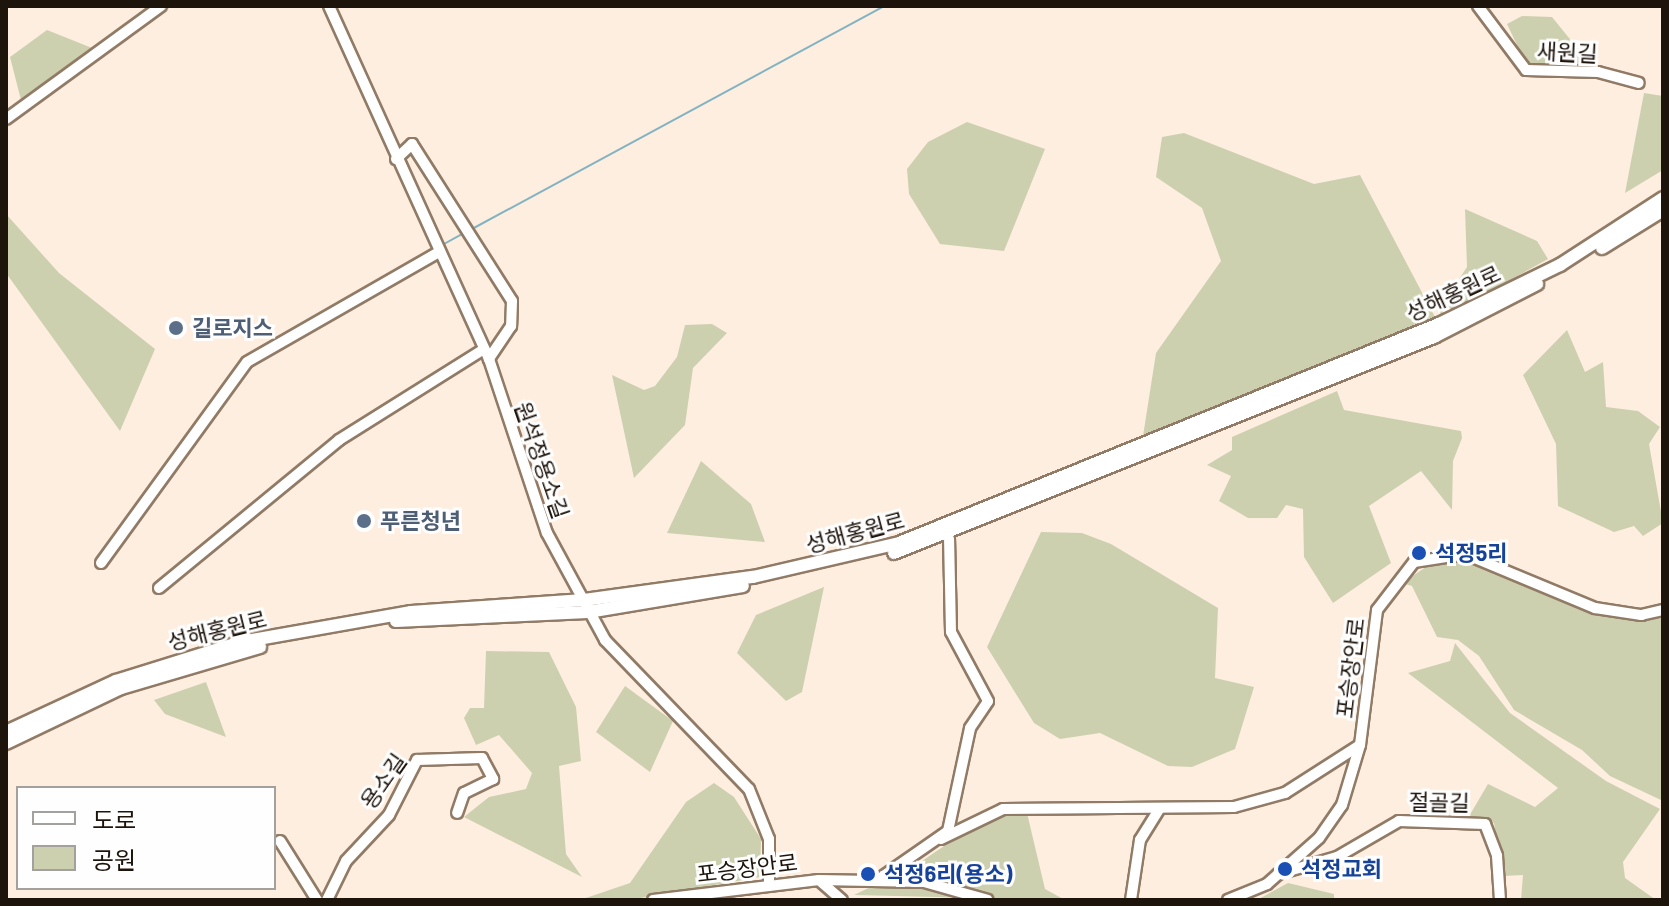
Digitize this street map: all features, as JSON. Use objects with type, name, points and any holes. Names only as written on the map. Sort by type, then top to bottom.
[{"type":"main road","name":"성해홍원로","points":[[6,732],[116,681],[241,642],[411,612],[586,606],[828,562],[938,528],[1439,324],[1560,265],[1663,198]]},
{"type":"main road","name":"성해홍원로","points":[[6,743],[121,688],[249,649],[391,622],[586,606],[833,569],[943,538],[1434,337],[1663,210]]},
{"type":"street","points":[[6,119],[161,6]]},
{"type":"street","name":"원석정용소길","points":[[329,6],[487,354],[524,481],[586,606],[605,640],[749,789],[769,839],[769,886]]},
{"type":"street","name":"새원길","points":[[1478,6],[1526,70],[1598,72],[1639,83]]},
{"type":"street","points":[[159,588],[339,440],[487,354],[511,326],[512,301],[463,235],[412,144],[396,159]]},
{"type":"street","points":[[101,563],[247,362],[439,252]]},
{"type":"street","points":[[941,839],[970,728],[988,701],[951,632],[949,539]]},
{"type":"street","name":"포승장안로","points":[[1228,900],[1278,874],[1319,838],[1342,805],[1360,745],[1377,610],[1414,562],[1465,554],[1595,608],[1663,610]]},
{"type":"street","points":[[876,881],[941,839],[1003,809],[1234,807],[1276,796],[1360,745]]},
{"type":"street","name":"용소길","points":[[327,900],[346,861],[389,815],[417,760],[482,758],[493,779],[464,793],[457,813]]},
{"type":"street","points":[[1131,900],[1140,840],[1159,809]]},
{"type":"street","name":"절골길","points":[[1278,874],[1337,857],[1399,821],[1485,824],[1497,856],[1500,900]]},
{"type":"street","points":[[280,841],[317,900]]},
{"type":"street","points":[[819,880],[842,900]]},
{"type":"street","name":"포승장안로","points":[[653,900],[819,880],[924,882],[988,900]]},
{"type":"green space","points":[[1522,16],[1552,17],[1591,65],[1526,64],[1507,24]]},
{"type":"green space","points":[[47,30],[92,48],[21,100],[10,57]]},
{"type":"green space","points":[[1644,93],[1663,96],[1663,170],[1625,193]]},
{"type":"green space","points":[[967,122],[1045,149],[1004,251],[940,244],[909,194],[907,169],[928,142]]},
{"type":"green space","points":[[1184,133],[1314,184],[1360,175],[1436,319],[1143,436],[1156,353],[1221,261],[1202,208],[1156,177],[1162,137]]},
{"type":"green space","points":[[1465,209],[1537,241],[1548,259],[1442,318],[1439,309],[1467,267]]},
{"type":"green space","points":[[6,214],[59,273],[155,349],[120,431],[6,273]]},
{"type":"green space","points":[[712,324],[727,333],[693,368],[685,425],[634,478],[612,375],[644,390],[655,386],[677,357],[685,325]]},
{"type":"green space","points":[[1567,330],[1585,372],[1603,362],[1606,407],[1638,411],[1660,427],[1649,444],[1663,523],[1643,536],[1634,526],[1614,532],[1558,506],[1556,444],[1523,375]]},
{"type":"green space","points":[[1337,391],[1344,410],[1461,431],[1462,438],[1453,461],[1452,510],[1421,471],[1369,506],[1391,563],[1333,603],[1304,557],[1303,509],[1286,505],[1277,518],[1248,518],[1219,501],[1231,476],[1207,465],[1232,450],[1232,437]]},
{"type":"green space","points":[[701,461],[751,504],[765,542],[667,533]]},
{"type":"green space","points":[[1041,532],[1082,533],[1111,544],[1218,608],[1215,678],[1254,687],[1235,749],[1192,767],[1168,766],[1100,733],[1060,739],[1034,723],[987,647]]},
{"type":"green space","points":[[1435,561],[1465,561],[1596,614],[1663,618],[1663,801],[1610,776],[1582,750],[1514,710],[1479,656],[1458,640],[1437,637],[1412,586],[1402,583]]},
{"type":"green space","points":[[824,587],[802,692],[786,701],[737,653],[756,615]]},
{"type":"green space","points":[[1455,643],[1510,713],[1606,781],[1660,809],[1623,862],[1625,878],[1656,900],[1521,900],[1523,875],[1503,876],[1494,823],[1468,818],[1488,784],[1535,807],[1558,788],[1408,673],[1450,661]]},
{"type":"green space","points":[[486,651],[549,652],[576,707],[581,761],[559,766],[566,854],[582,877],[464,817],[489,797],[526,789],[532,773],[499,735],[476,745],[464,718],[470,708],[484,708]]},
{"type":"green space","points":[[206,682],[226,737],[165,714],[154,700]]},
{"type":"green space","points":[[625,686],[673,721],[650,772],[596,732]]},
{"type":"green space","points":[[714,783],[734,797],[761,839],[760,877],[629,900],[580,900],[630,883],[686,802]]},
{"type":"green space","points":[[993,813],[1027,813],[1045,889],[1065,900],[854,895],[916,865]]},
{"type":"green space","points":[[1288,883],[1334,894],[1334,900],[1257,900]]},
{"type":"waterway","points":[[472,229],[884,6]]},
{"type":"waterway","points":[[444,244],[462,234]]},
{"type":"place","name":"길로지스","points":[[176,328]]},
{"type":"place","name":"푸른청년","points":[[364,521]]},
{"type":"place","name":"석정5리","points":[[1419,553]]},
{"type":"place","name":"석정교회","points":[[1285,869]]},
{"type":"place","name":"석정6리(용소)","points":[[868,874]]}]
